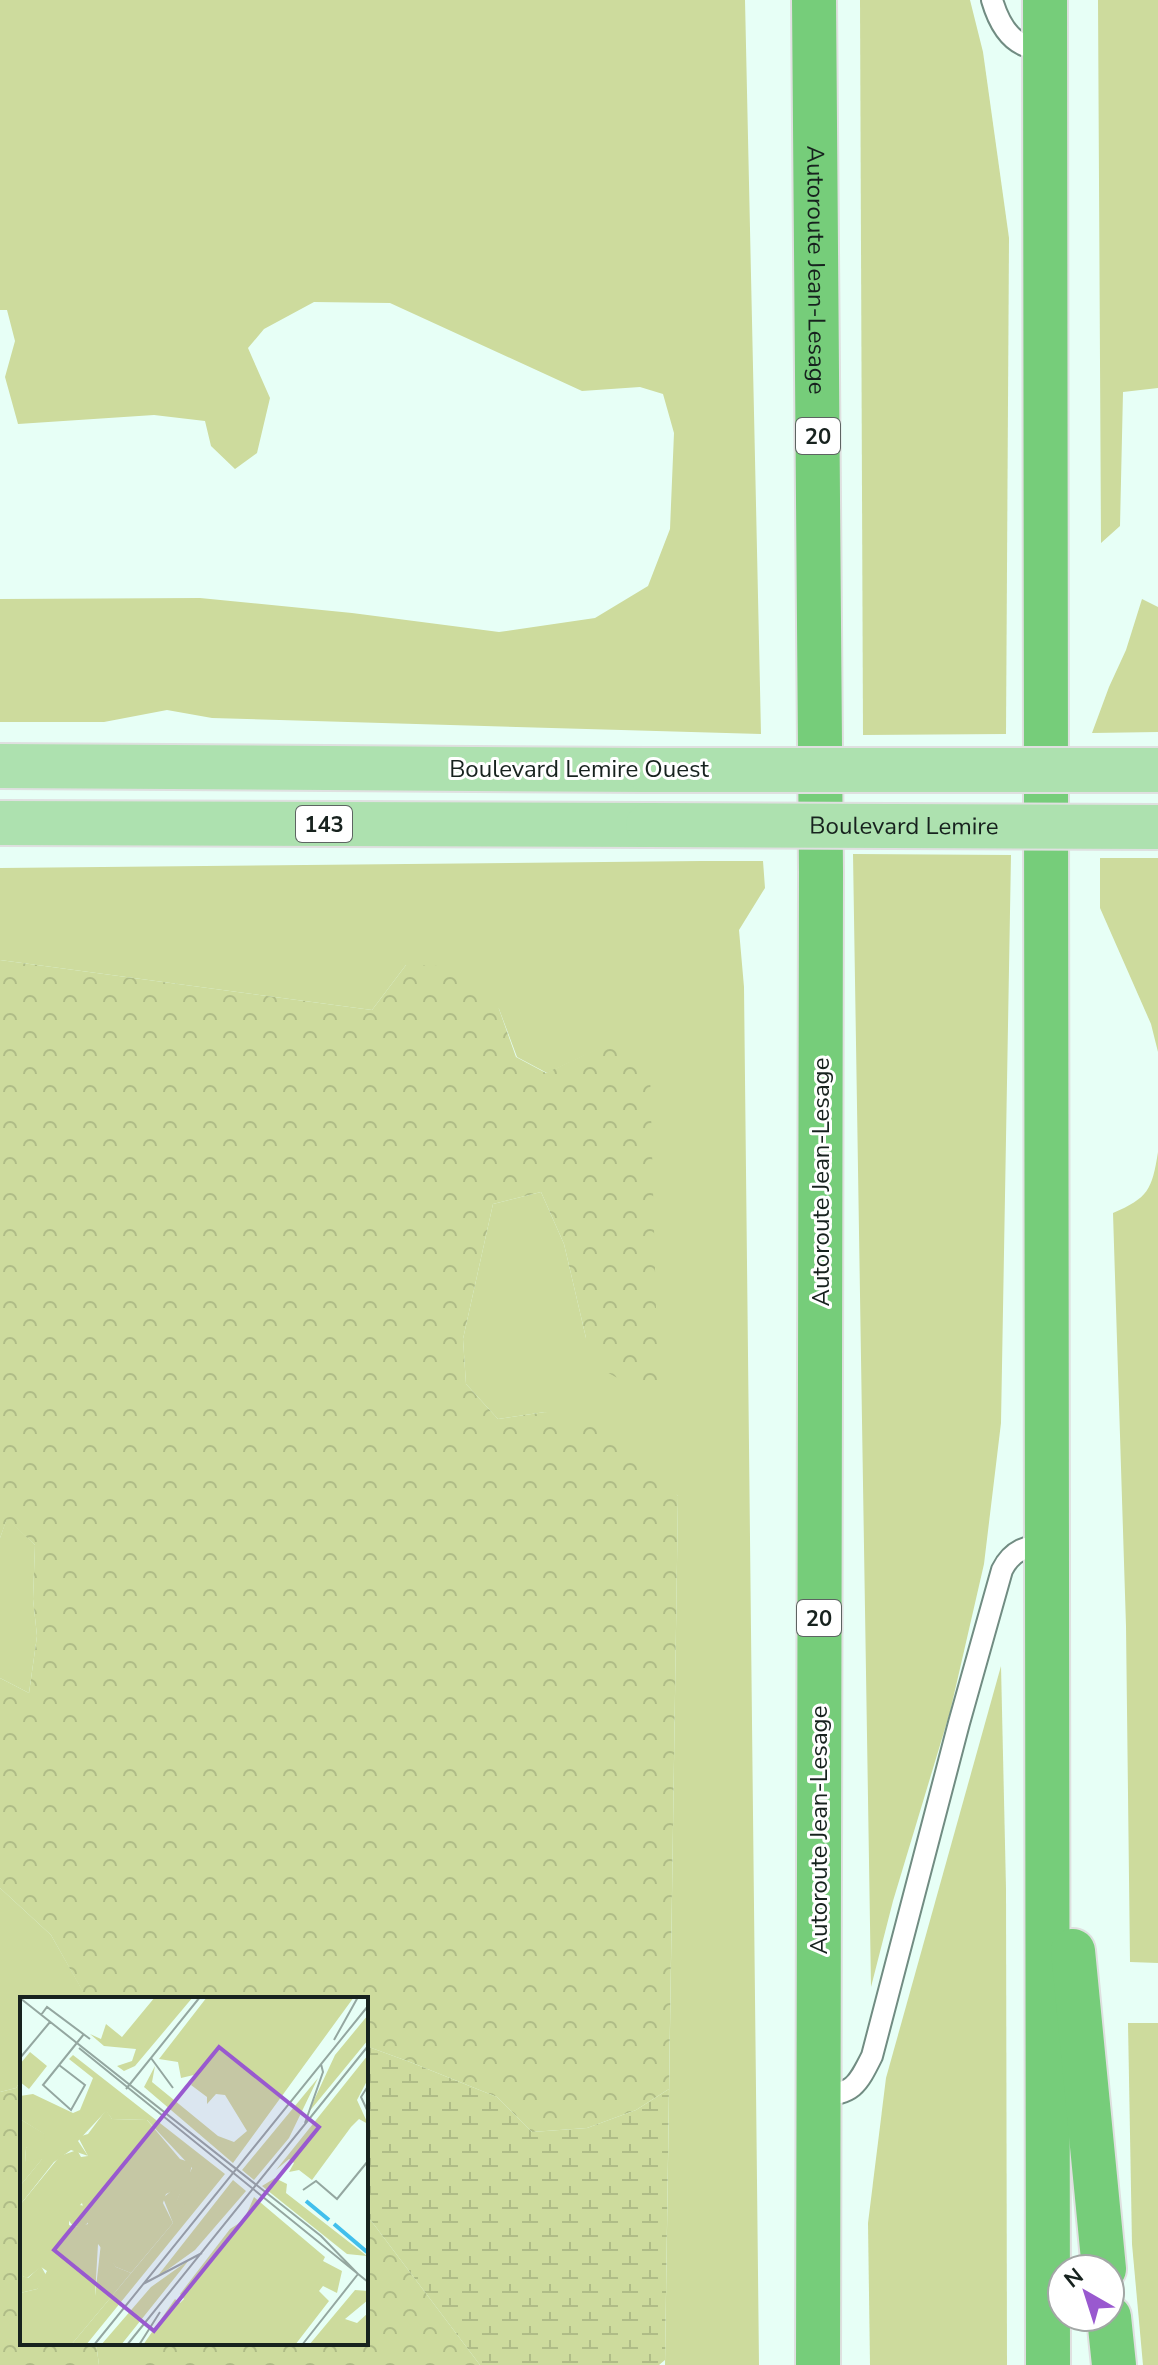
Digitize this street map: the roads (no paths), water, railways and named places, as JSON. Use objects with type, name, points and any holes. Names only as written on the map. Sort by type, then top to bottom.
[{"type":"highway","name":"Autoroute Jean-Lesage","points":[[814,0],[821,887],[818,2365]]},
{"type":"highway","points":[[1045,0],[1048,2365]]},
{"type":"highway","points":[[1048,1697],[1102,2253]]},
{"type":"highway","points":[[1111,2333],[1114,2365]]},
{"type":"main road","name":"Boulevard Lemire Ouest","points":[[0,766],[1158,770]]},
{"type":"main road","name":"Boulevard Lemire","points":[[0,823],[1158,827]]},
{"type":"lane","points":[[992,0],[1003,25],[1013,38],[1027,46],[1045,47]]},
{"type":"lane","points":[[818,2096],[845,2092],[860,2080],[872,2056],[1002,1570],[1008,1559],[1026,1546],[1048,1545]]}]
